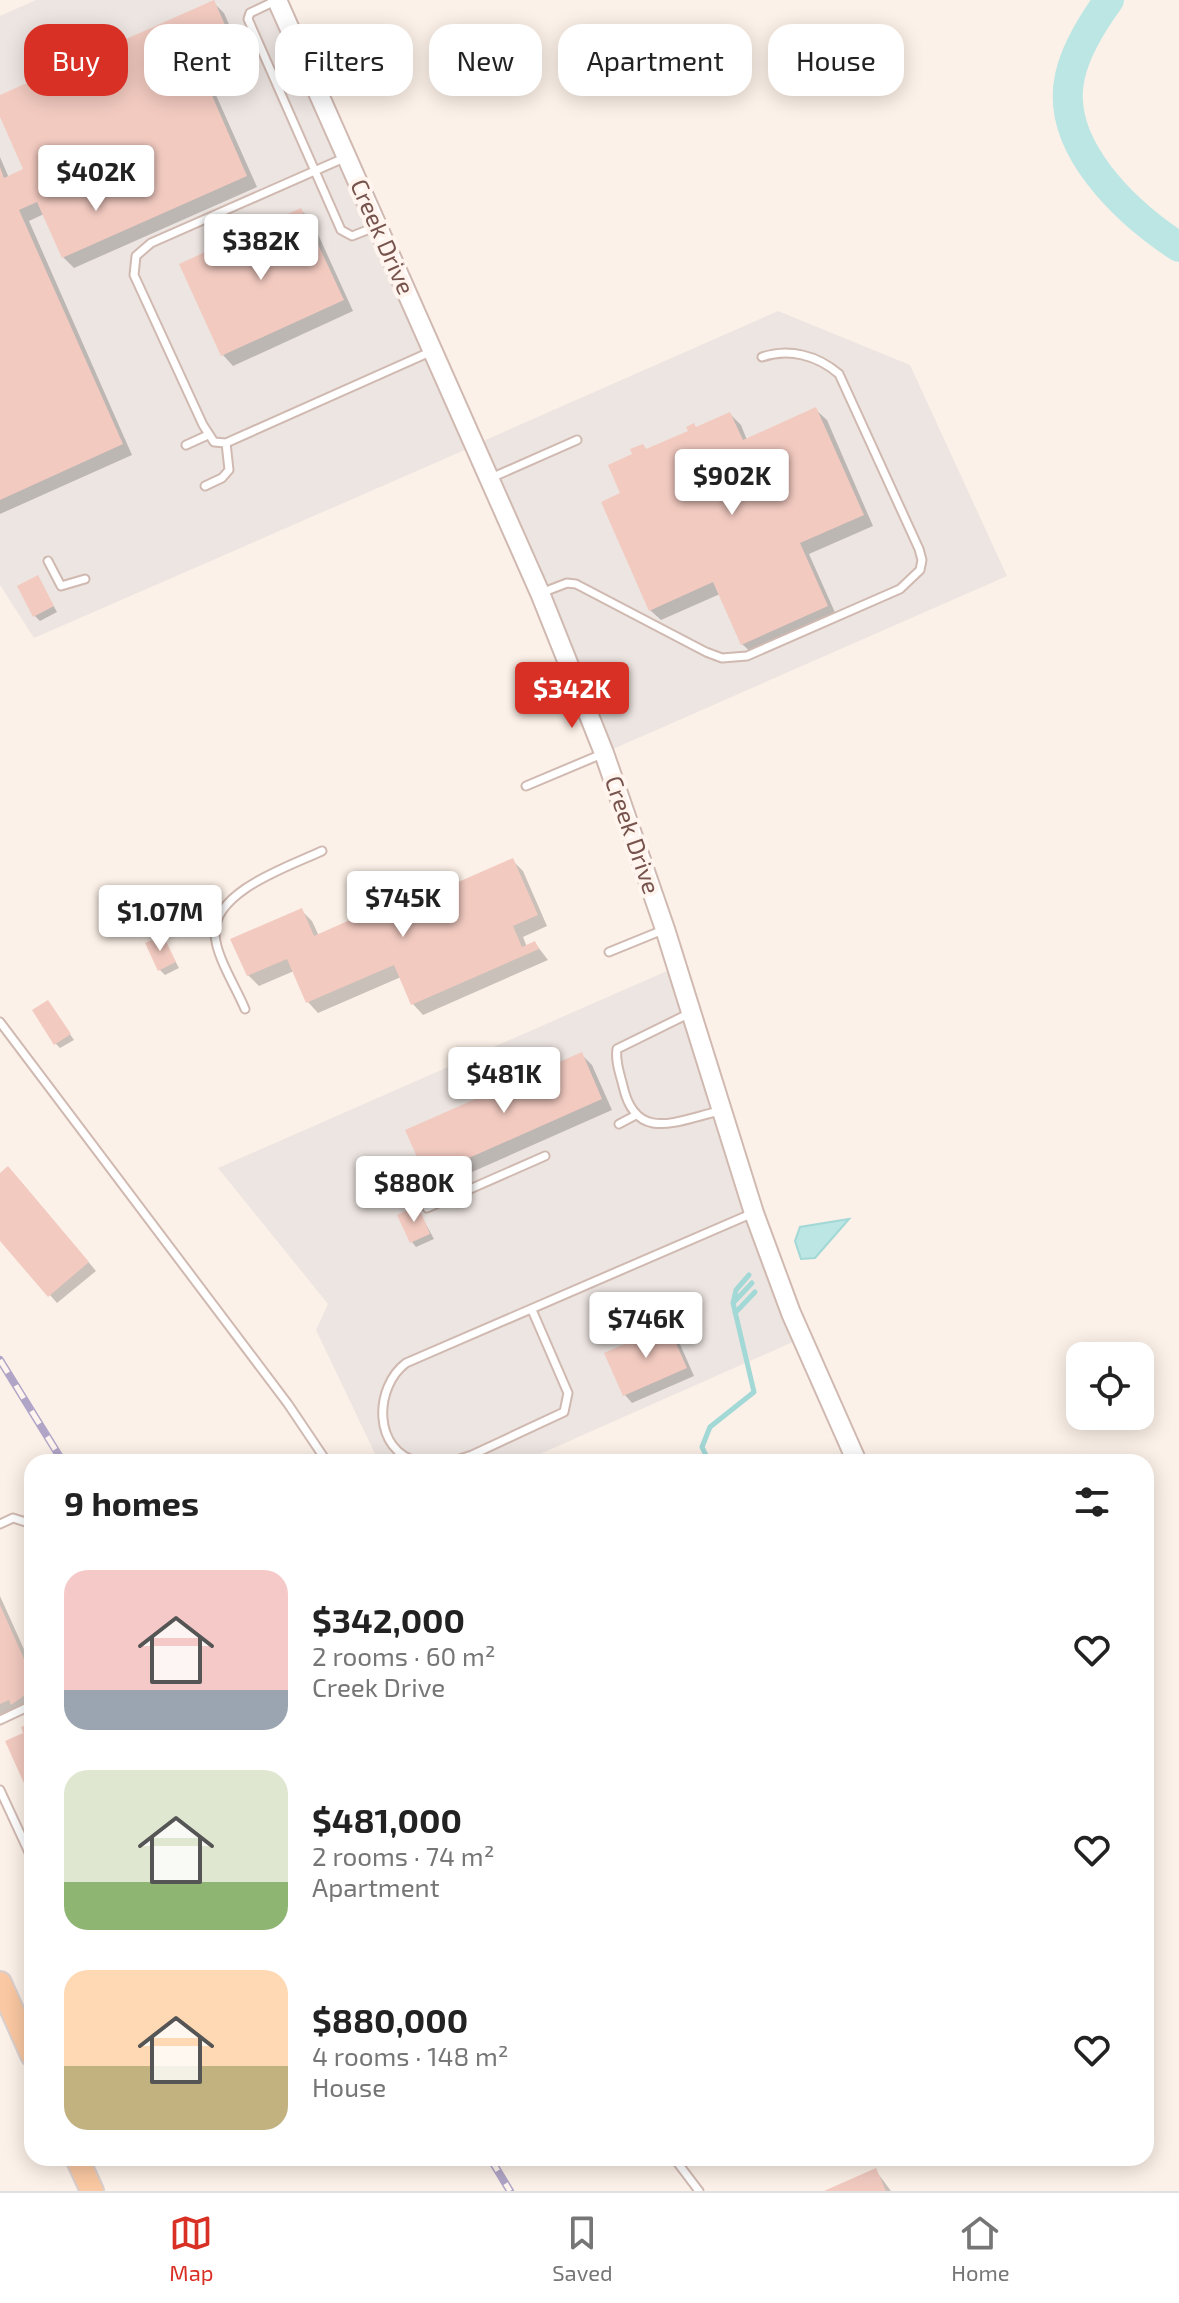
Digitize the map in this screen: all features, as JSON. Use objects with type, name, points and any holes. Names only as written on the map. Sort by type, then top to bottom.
[{"type":"main road","points":[[0,1983],[24,2037]]},
{"type":"main road","points":[[81,2166],[92,2191]]},
{"type":"street","name":"Creek Drive","points":[[277,0],[540,593],[604,753],[665,929],[754,1213],[791,1313],[853,1454]]},
{"type":"lane","points":[[277,0],[250,13],[248,19],[315,171],[345,235],[377,226]]},
{"type":"lane","points":[[346,157],[151,243],[136,256],[134,275],[214,442],[226,443],[432,351]]},
{"type":"lane","points":[[540,593],[557,586],[576,584],[706,652],[735,659],[900,589],[913,580],[920,570],[919,549],[839,374],[830,366],[793,352],[762,357]]},
{"type":"lane","points":[[186,445],[208,435]]},
{"type":"lane","points":[[489,479],[577,440]]},
{"type":"lane","points":[[205,486],[222,478],[229,470],[226,443]]},
{"type":"lane","points":[[48,561],[61,586],[85,579]]},
{"type":"lane","points":[[526,786],[604,753]]},
{"type":"lane","points":[[245,1009],[215,935],[219,912],[238,893],[322,851]]},
{"type":"lane","points":[[609,952],[665,929]]},
{"type":"lane","points":[[690,1013],[617,1049],[626,1097],[636,1115],[655,1125],[720,1111]]},
{"type":"lane","points":[[0,1022],[288,1404],[322,1454]]},
{"type":"lane","points":[[619,1124],[636,1115]]},
{"type":"lane","points":[[427,1208],[545,1156]]},
{"type":"lane","points":[[405,1454],[386,1429],[381,1412],[388,1382],[406,1363],[754,1213]]},
{"type":"lane","points":[[473,1454],[564,1412],[568,1393],[532,1310]]},
{"type":"lane","points":[[0,1524],[13,1518],[24,1521]]},
{"type":"lane","points":[[0,1720],[24,1709]]},
{"type":"lane","points":[[0,1790],[24,1842]]},
{"type":"lane","points":[[680,2166],[699,2191]]},
{"type":"shaded area","points":[[36,0],[277,0],[288,24],[275,24],[275,96],[319,96],[474,445],[778,311],[910,365],[1007,576],[604,753],[474,446],[34,638],[0,585],[0,16]]},
{"type":"shaded area","points":[[676,967],[802,1338],[540,1454],[375,1454],[316,1330],[328,1304],[218,1168]]},
{"type":"water","points":[[849,1219],[815,1258],[801,1259],[795,1241],[800,1227]]},
{"type":"building","points":[[214,0],[225,24],[160,24]]},
{"type":"building","points":[[144,31],[144,96],[212,96],[247,176],[62,258],[37,202],[19,210],[123,444],[0,500],[0,167],[4,178],[23,169],[0,117],[0,95],[24,84],[24,96],[128,96],[128,38]]},
{"type":"building","points":[[301,208],[344,300],[221,356],[179,264]]},
{"type":"building","points":[[816,407],[864,515],[800,543],[828,606],[741,645],[713,582],[649,611],[601,502],[620,493],[608,465],[632,454],[630,449],[643,444],[646,449],[688,431],[686,427],[694,423],[696,427],[730,412],[743,440]]},
{"type":"building","points":[[38,575],[54,606],[33,617],[17,586]]},
{"type":"building","points":[[513,858],[538,915],[513,926],[522,947],[535,941],[539,949],[411,1005],[394,965],[306,1003],[287,959],[247,976],[230,939],[302,908],[314,936],[386,904],[390,912]]},
{"type":"building","points":[[163,935],[176,962],[158,971],[145,943]]},
{"type":"building","points":[[48,1000],[71,1034],[54,1045],[32,1010]]},
{"type":"building","points":[[582,1052],[602,1099],[426,1177],[405,1130]]},
{"type":"building","points":[[8,1166],[89,1262],[48,1297],[0,1241],[0,1173]]},
{"type":"building","points":[[418,1205],[430,1234],[410,1243],[397,1215]]},
{"type":"building","points":[[668,1325],[687,1368],[623,1396],[604,1353]]},
{"type":"building","points":[[0,1605],[24,1659],[24,1696],[11,1705],[9,1700],[0,1704]]},
{"type":"building","points":[[24,1726],[24,1783],[5,1741],[23,1733],[21,1727]]},
{"type":"building","points":[[876,2168],[886,2191],[824,2191]]},
{"type":"waterway","points":[[1109,0],[1086,36],[1070,76],[1068,102],[1073,127],[1084,152],[1117,196],[1179,247]]},
{"type":"waterway","points":[[705,1454],[702,1447],[710,1427],[754,1392],[733,1303],[736,1290],[749,1275]]},
{"type":"waterway","points":[[734,1302],[752,1283]]},
{"type":"waterway","points":[[735,1313],[755,1292]]},
{"type":"railway","points":[[0,1360],[58,1454]]},
{"type":"railway","points":[[495,2166],[510,2191]]}]
